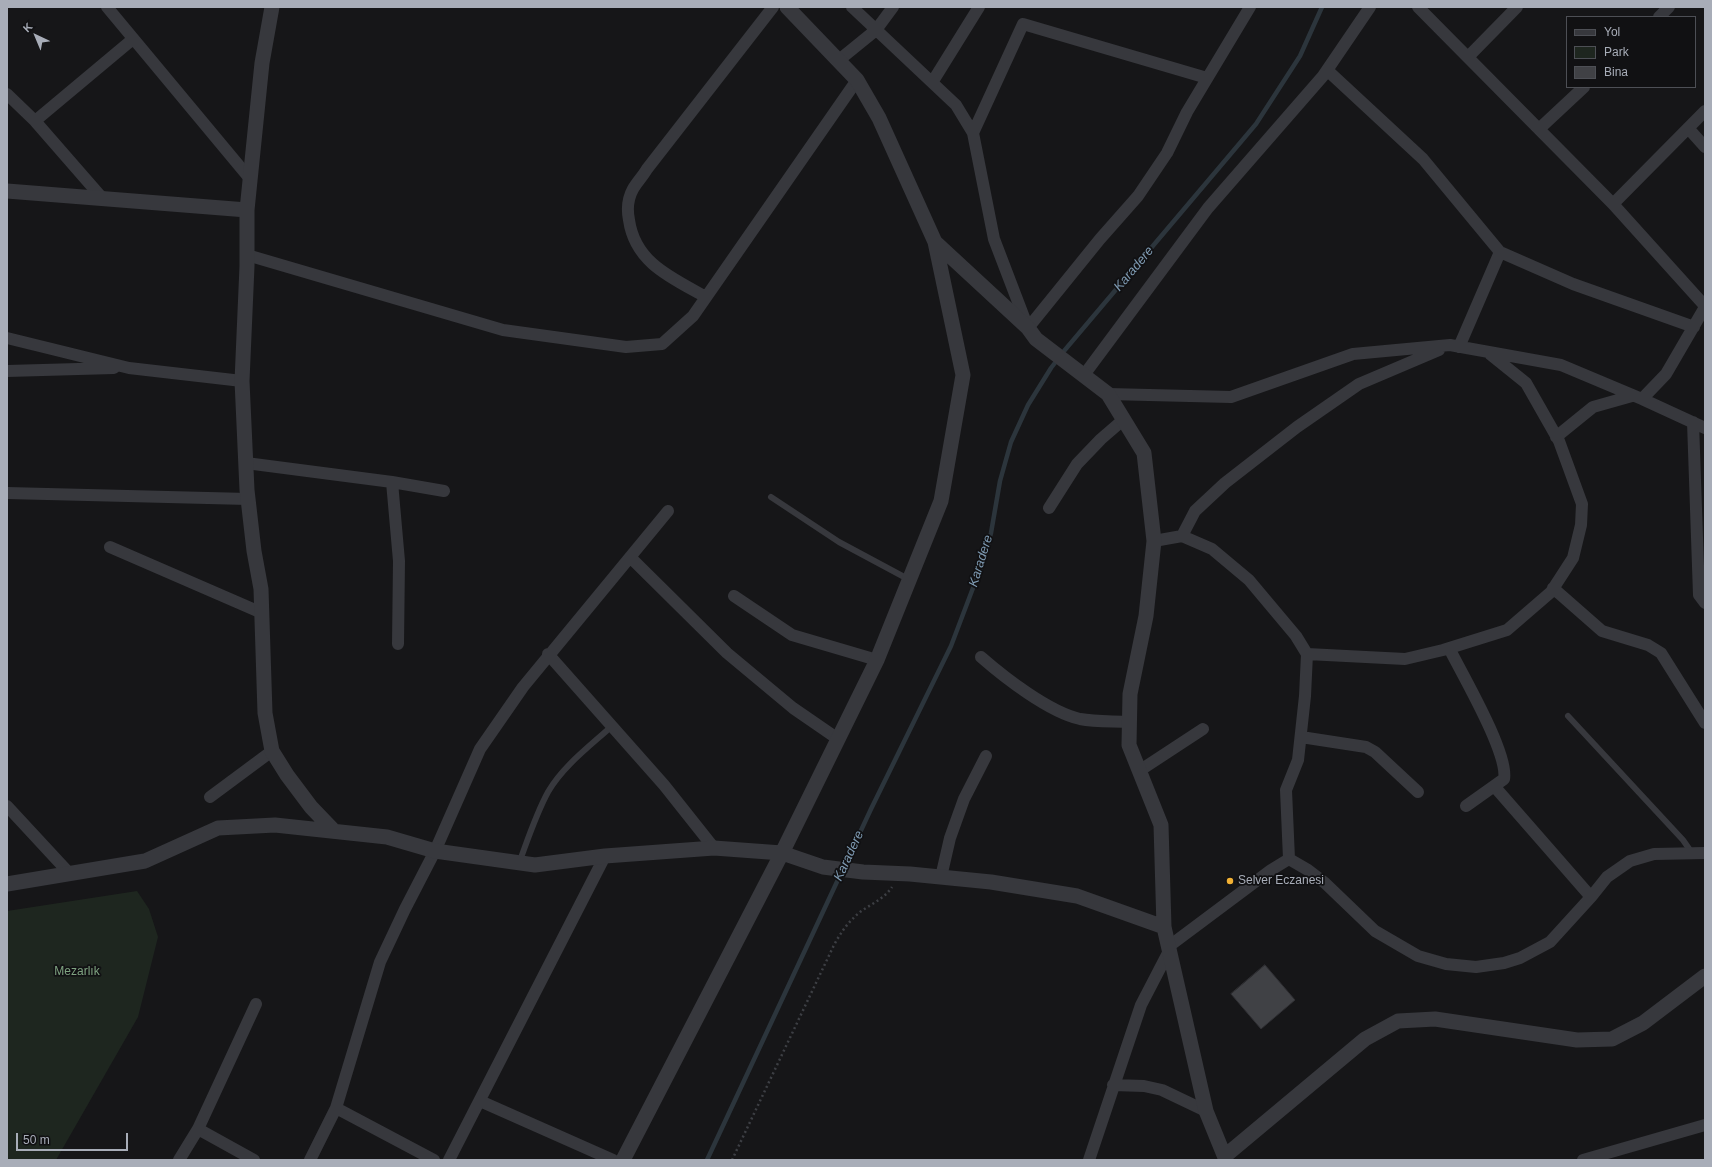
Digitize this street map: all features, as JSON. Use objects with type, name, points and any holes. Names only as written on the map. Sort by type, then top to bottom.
[{"type":"street","points":[[107,7],[250,180]]},
{"type":"street","points":[[272,7],[262,63],[247,210],[247,255],[242,381],[248,499],[261,589],[265,713],[272,751],[310,807],[334,831]]},
{"type":"street","points":[[706,297],[662,273],[645,257],[633,237],[630,226],[628,205],[632,190],[647,169],[773,7]]},
{"type":"street","points":[[623,1160],[782,853],[877,660],[941,502],[963,375],[935,242],[879,118],[857,80],[787,7]]},
{"type":"street","points":[[852,7],[933,81],[956,105],[973,133],[994,239],[1032,334]]},
{"type":"street","points":[[839,60],[876,30],[893,7]]},
{"type":"street","points":[[933,81],[979,7]]},
{"type":"street","points":[[1032,334],[1100,239],[1138,196],[1167,153],[1187,112],[1250,7]]},
{"type":"street","points":[[1080,371],[1208,208],[1327,70],[1370,7]]},
{"type":"street","points":[[1418,7],[1613,204],[1705,307],[1666,374],[1637,397],[1593,407],[1556,437]]},
{"type":"street","points":[[1468,57],[1517,7]]},
{"type":"street","points":[[1660,16],[1669,7]]},
{"type":"street","points":[[973,133],[1022,24],[1207,78]]},
{"type":"street","points":[[34,121],[133,39]]},
{"type":"street","points":[[1327,70],[1423,159],[1500,252],[1573,284],[1694,327]]},
{"type":"street","points":[[247,255],[503,330],[626,348],[662,344],[693,316],[857,80]]},
{"type":"street","points":[[1539,129],[1583,88]]},
{"type":"street","points":[[7,94],[34,121],[103,199]]},
{"type":"street","points":[[1613,204],[1705,112]]},
{"type":"street","points":[[1688,128],[1705,147]]},
{"type":"street","points":[[7,191],[247,210]]},
{"type":"street","points":[[935,242],[1032,334],[1108,394],[1144,453],[1154,541],[1146,616],[1130,694],[1129,745],[1161,825],[1164,927],[1206,1111],[1224,1158],[1365,1039],[1398,1021],[1435,1019],[1577,1040],[1612,1039],[1643,1023],[1705,976]]},
{"type":"street","points":[[1182,536],[1195,511],[1225,483],[1297,427],[1359,384],[1454,346],[1500,252]]},
{"type":"street","points":[[7,338],[129,368],[242,381]]},
{"type":"street","points":[[1108,394],[1231,396],[1353,354],[1454,346],[1561,365],[1705,428]]},
{"type":"street","points":[[1307,654],[1405,659],[1449,648],[1507,630],[1553,588],[1573,558],[1581,525],[1582,504],[1556,437],[1526,383],[1489,353]]},
{"type":"street","points":[[7,371],[129,368]]},
{"type":"street","points":[[1048,508],[1077,464],[1101,439],[1123,420]]},
{"type":"street","points":[[1693,422],[1699,595],[1705,603]]},
{"type":"street","points":[[246,463],[392,482],[444,491]]},
{"type":"street","points":[[392,482],[399,561],[398,644]]},
{"type":"street","points":[[7,493],[248,499]]},
{"type":"street","points":[[310,1160],[336,1108],[380,962],[435,851],[480,749],[518,693],[548,654],[668,511]]},
{"type":"street","points":[[1154,541],[1182,536],[1212,549],[1249,580],[1296,636],[1307,654],[1306,696],[1298,760],[1286,790],[1289,859]]},
{"type":"street","points":[[110,547],[262,613]]},
{"type":"street","points":[[630,557],[727,654],[793,708],[838,739]]},
{"type":"street","points":[[1553,588],[1602,631],[1648,645],[1661,653],[1705,723]]},
{"type":"street","points":[[734,596],[792,635],[877,660]]},
{"type":"street","points":[[1449,648],[1498,745],[1506,773],[1504,779],[1466,806]]},
{"type":"street","points":[[548,654],[664,785],[714,848]]},
{"type":"street","points":[[981,657],[1004,677],[1048,705],[1080,719],[1129,722]]},
{"type":"street","points":[[1139,771],[1203,729]]},
{"type":"street","points":[[1301,737],[1366,747],[1375,752],[1418,792]]},
{"type":"street","points":[[210,797],[272,751]]},
{"type":"street","points":[[941,877],[950,838],[964,799],[986,756]]},
{"type":"street","points":[[1494,786],[1592,897]]},
{"type":"street","points":[[7,806],[70,874]]},
{"type":"street","points":[[7,884],[145,861],[218,828],[275,825],[387,837],[435,851],[534,865],[605,856],[714,848],[782,853],[824,867],[863,872],[898,873],[992,882],[1077,896],[1164,927]]},
{"type":"street","points":[[1289,859],[1308,870],[1325,883],[1375,931],[1418,956],[1461,966],[1476,967],[1504,963],[1536,951],[1550,942],[1592,897],[1606,877],[1630,861],[1654,854],[1705,853]]},
{"type":"street","points":[[449,1160],[605,856]]},
{"type":"street","points":[[1089,1160],[1141,1005],[1169,949],[1271,870],[1289,859]]},
{"type":"street","points":[[179,1160],[198,1129],[256,1004]]},
{"type":"street","points":[[1113,1085],[1144,1086],[1162,1090],[1206,1111]]},
{"type":"street","points":[[480,1101],[613,1160]]},
{"type":"street","points":[[336,1108],[434,1160]]},
{"type":"street","points":[[1583,1160],[1705,1125]]},
{"type":"street","points":[[198,1129],[254,1160]]},
{"type":"lane","points":[[771,497],[839,542],[909,579]]},
{"type":"lane","points":[[1568,716],[1683,840],[1693,854]]},
{"type":"lane","points":[[519,863],[538,814],[549,791],[562,773],[612,726]]},
{"type":"path","points":[[732,1160],[834,944],[845,926],[860,912],[885,896],[891,888],[898,873]]},
{"type":"green space","name":"Mezarlık","points":[[137,891],[149,909],[158,937],[138,1017],[56,1160],[7,1160],[7,911]]},
{"type":"building","points":[[1265,965],[1295,1000],[1261,1029],[1231,994]]},
{"type":"waterway","name":"Karadere","points":[[707,1160],[871,809],[951,646],[984,559],[991,533],[1000,481],[1011,442],[1028,405],[1051,368],[1064,351],[1256,124],[1300,56],[1322,7]]},
{"type":"place","name":"Selver Eczanesi","points":[[1230,881]]}]
